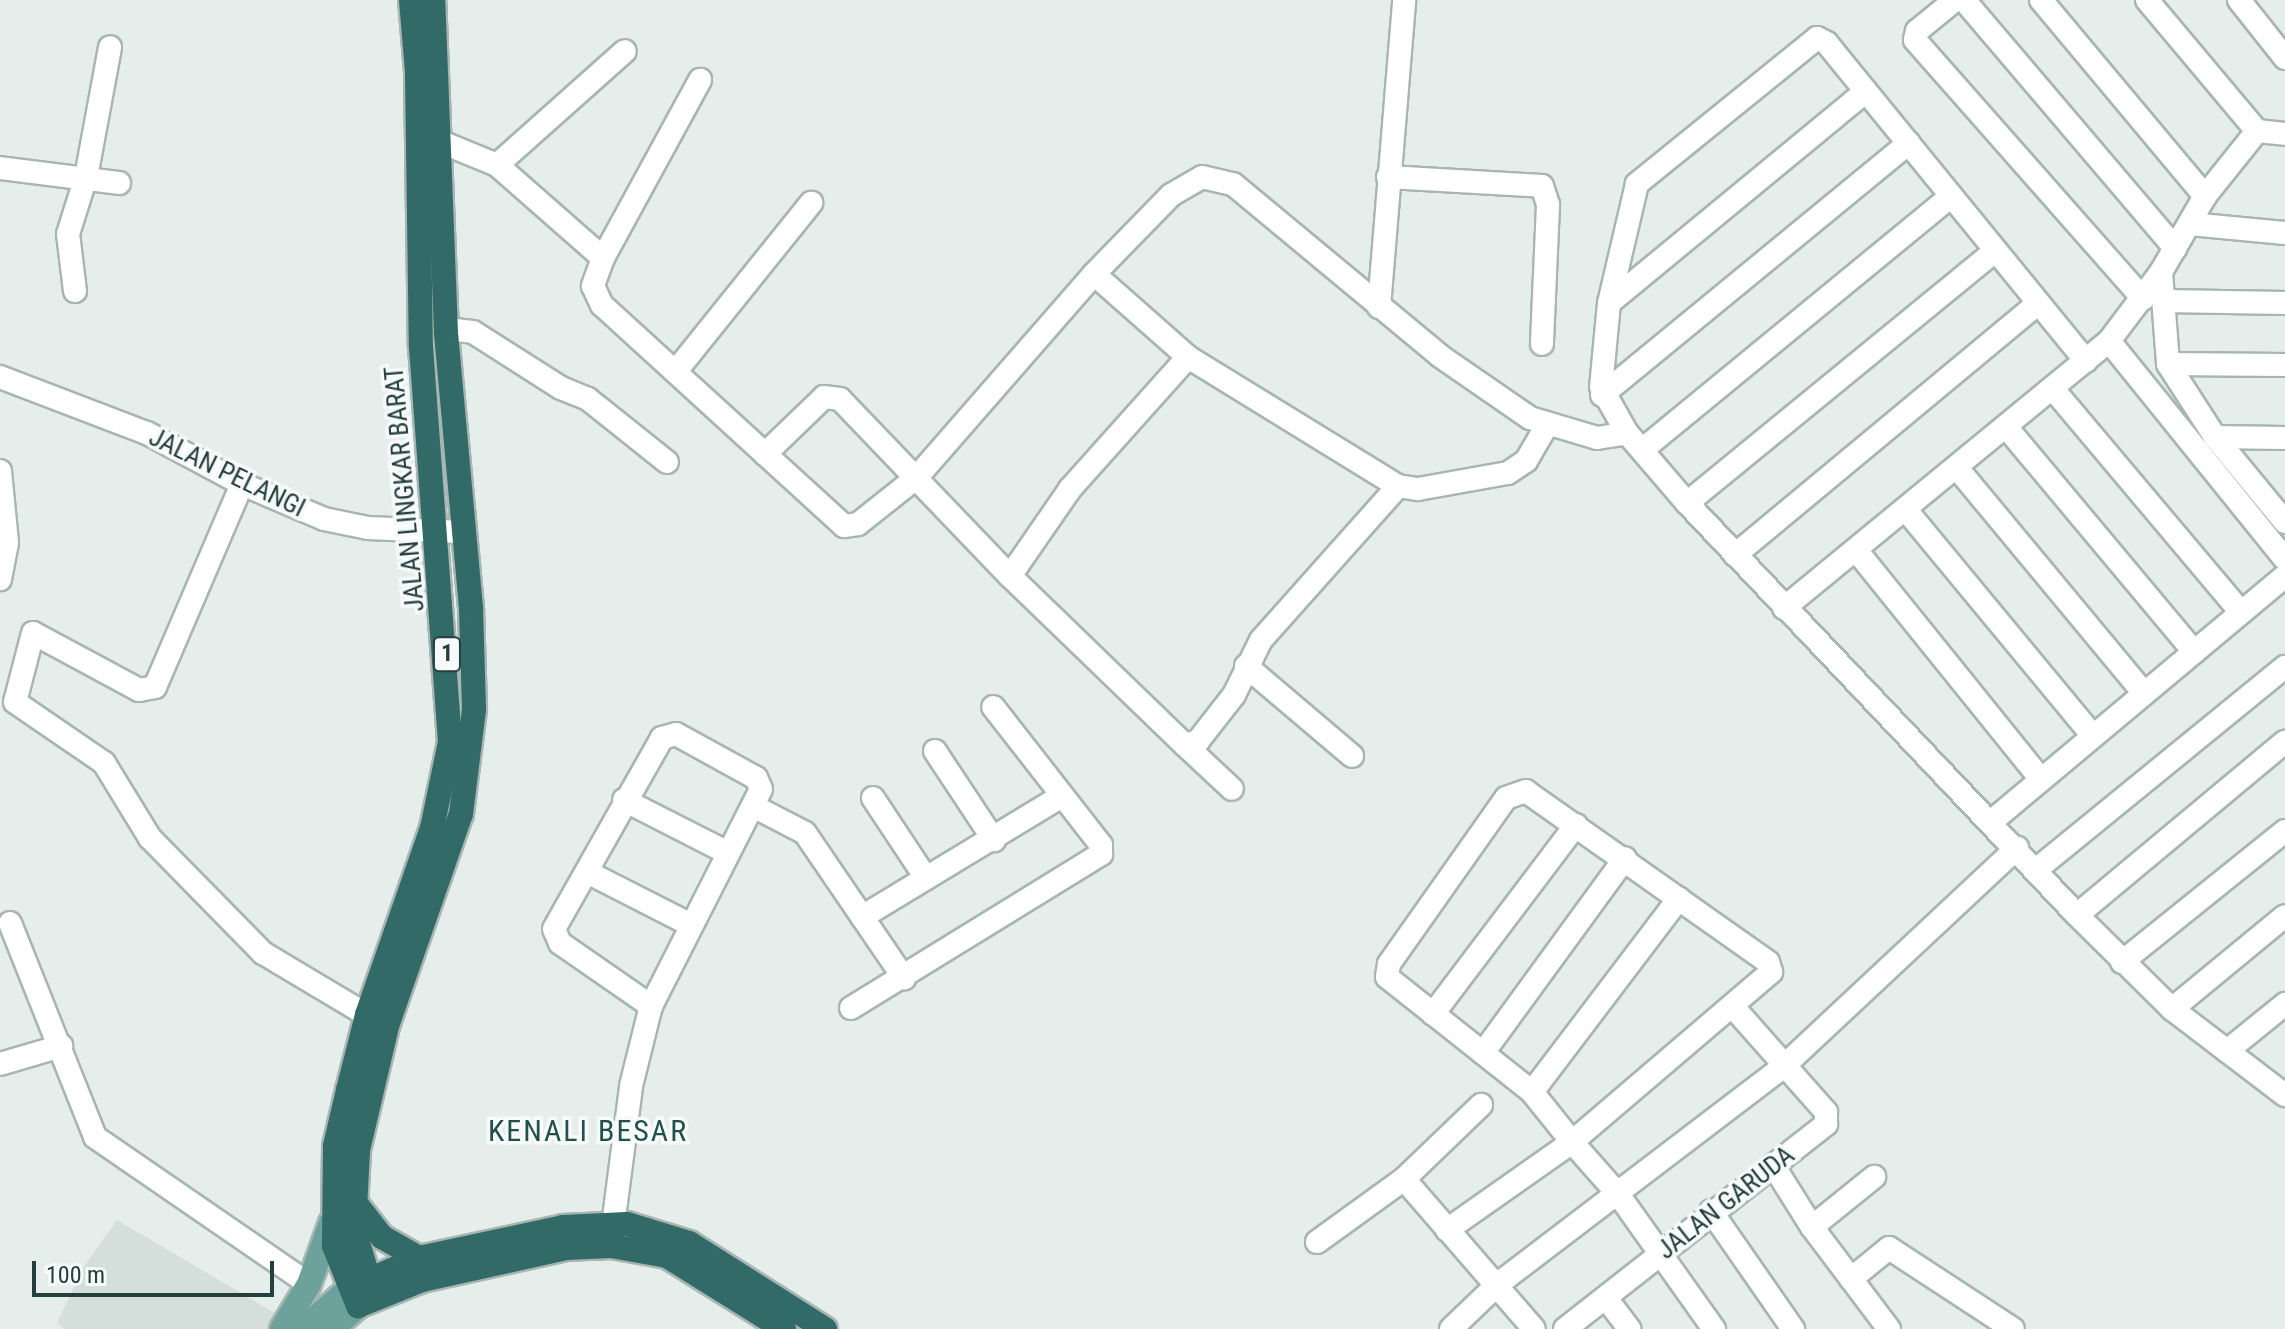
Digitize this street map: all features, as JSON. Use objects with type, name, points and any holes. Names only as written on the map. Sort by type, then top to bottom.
[{"type":"highway","name":"JALAN LINGKAR BARAT","points":[[362,1293],[354,1229],[358,1150],[373,1079],[447,863],[468,776],[474,709],[421,347],[418,86],[411,0]]},
{"type":"highway","name":"JALAN LINGKAR BARAT","points":[[362,1293],[331,1223],[335,1146],[367,1015],[446,776],[451,717],[446,329],[433,0]]},
{"type":"highway","points":[[354,1201],[382,1237],[419,1258]]},
{"type":"highway","points":[[362,1293],[419,1258],[563,1227],[611,1235],[667,1256],[784,1329]]},
{"type":"highway","points":[[362,1293],[611,1235],[660,1230],[689,1243],[825,1329]]},
{"type":"main road","points":[[282,1329],[309,1284],[331,1223]]},
{"type":"main road","points":[[303,1329],[362,1293]]},
{"type":"main road","points":[[332,1329],[362,1293]]},
{"type":"street","points":[[1379,307],[1404,0]]},
{"type":"street","points":[[1955,0],[1930,9],[1915,33],[1915,40],[2154,300]]},
{"type":"street","points":[[1964,0],[2175,248]]},
{"type":"street","points":[[2041,0],[2205,196]]},
{"type":"street","points":[[2147,0],[2257,131],[2285,134]]},
{"type":"street","points":[[2239,0],[2285,58]]},
{"type":"street","points":[[2086,361],[1866,91],[1817,38],[1642,176],[1631,201],[1609,303],[1602,395],[1634,442],[1687,503],[1784,608],[1992,821],[2122,962],[2172,1009],[2283,1089]]},
{"type":"street","points":[[75,291],[68,234],[86,177],[110,47]]},
{"type":"street","points":[[497,165],[625,51]]},
{"type":"street","points":[[700,80],[603,258],[593,281],[596,298],[837,523],[848,526],[917,477],[1094,274],[1171,195],[1193,178],[1214,176],[1233,184],[1440,356],[1547,425],[1597,438],[1634,442],[1950,197]]},
{"type":"street","points":[[1609,303],[1866,91]]},
{"type":"street","points":[[2257,131],[2205,196],[2161,272],[2154,300],[2168,364],[2215,437],[2278,504],[2285,522]]},
{"type":"street","points":[[441,142],[497,165],[603,258]]},
{"type":"street","points":[[1602,395],[1909,143]]},
{"type":"street","points":[[0,168],[119,183]]},
{"type":"street","points":[[1388,177],[1542,186],[1548,205],[1542,344]]},
{"type":"street","points":[[676,371],[811,203]]},
{"type":"street","points":[[2190,224],[2285,233]]},
{"type":"street","points":[[1687,503],[1995,251]]},
{"type":"street","points":[[1094,274],[1188,357],[1398,486],[1418,489],[1508,473],[1526,461],[1547,425]]},
{"type":"street","points":[[1784,608],[2007,428],[2154,300],[2285,303]]},
{"type":"street","points":[[1735,555],[2038,303]]},
{"type":"street","points":[[446,329],[473,332],[561,388],[582,396],[667,462]]},
{"type":"street","points":[[2109,341],[2285,559]]},
{"type":"street","points":[[1010,576],[1070,489],[1188,357]]},
{"type":"street","points":[[2168,364],[2285,365]]},
{"type":"street","name":"JALAN PELANGI","points":[[0,377],[147,433],[242,484],[345,525],[449,532]]},
{"type":"street","points":[[2053,389],[2241,612]]},
{"type":"street","points":[[765,454],[829,395],[840,399],[1010,576],[1232,789]]},
{"type":"street","points":[[2007,428],[2194,652]]},
{"type":"street","points":[[2215,437],[2285,438]]},
{"type":"street","points":[[1957,468],[2144,693]]},
{"type":"street","points":[[0,471],[7,543],[0,579]]},
{"type":"street","points":[[242,484],[155,687],[139,690],[33,633],[15,702],[104,763],[150,838],[263,953],[367,1015]]},
{"type":"street","points":[[1185,745],[1198,741],[1234,695],[1261,640],[1398,486]]},
{"type":"street","points":[[1906,510],[2093,736]]},
{"type":"street","points":[[1856,550],[2041,779]]},
{"type":"street","points":[[1992,821],[2285,576]]},
{"type":"street","points":[[1246,666],[1352,756]]},
{"type":"street","points":[[2037,869],[2285,667]]},
{"type":"street","points":[[851,1008],[1098,858],[1101,845],[993,707]]},
{"type":"street","points":[[611,1235],[631,1086],[651,1006],[728,853],[755,807],[761,789],[756,778],[676,734],[662,738],[555,923],[556,938],[651,1006]]},
{"type":"street","points":[[2077,915],[2285,742]]},
{"type":"street","points":[[935,751],[994,840]]},
{"type":"street","points":[[1447,1230],[1572,1142],[1769,976],[1770,966],[1625,858],[1526,791],[1506,798],[1387,970],[1391,981],[1532,1092],[1572,1142],[1618,1194],[1714,1329]]},
{"type":"street","points":[[862,917],[994,840],[1062,796]]},
{"type":"street","points":[[873,798],[926,878]]},
{"type":"street","points":[[624,800],[728,853]]},
{"type":"street","points":[[755,807],[805,833],[904,978]]},
{"type":"street","points":[[1433,1014],[1576,825]]},
{"type":"street","points":[[2122,962],[2285,831]]},
{"type":"street","points":[[1451,1329],[1498,1284],[1785,1065],[2017,848]]},
{"type":"street","points":[[1483,1053],[1625,858]]},
{"type":"street","points":[[587,872],[691,925]]},
{"type":"street","points":[[1532,1092],[1679,898]]},
{"type":"street","points":[[2172,1009],[2285,916]]},
{"type":"street","points":[[10,923],[95,1137],[309,1284]]},
{"type":"street","points":[[2227,1051],[2285,1004]]},
{"type":"street","points":[[1733,1007],[1785,1065]]},
{"type":"street","points":[[0,1064],[61,1046]]},
{"type":"street","name":"JALAN GARUDA","points":[[1565,1329],[1827,1122],[1826,1112],[1785,1065]]},
{"type":"street","points":[[1317,1242],[1404,1179],[1481,1105]]},
{"type":"street","points":[[1773,1165],[1812,1227],[1889,1329]]},
{"type":"street","points":[[1812,1227],[1874,1177]]},
{"type":"street","points":[[1404,1179],[1534,1329]]},
{"type":"street","points":[[1711,1211],[1793,1329]]},
{"type":"street","points":[[1851,1279],[1889,1248],[2013,1329]]},
{"type":"street","points":[[1606,1298],[1629,1329]]},
{"type":"shaded area","points":[[117,1220],[280,1316],[272,1329],[64,1329],[57,1323],[83,1268]]},
{"type":"district","name":"KENALI BESAR","points":[[588,1131]]}]
